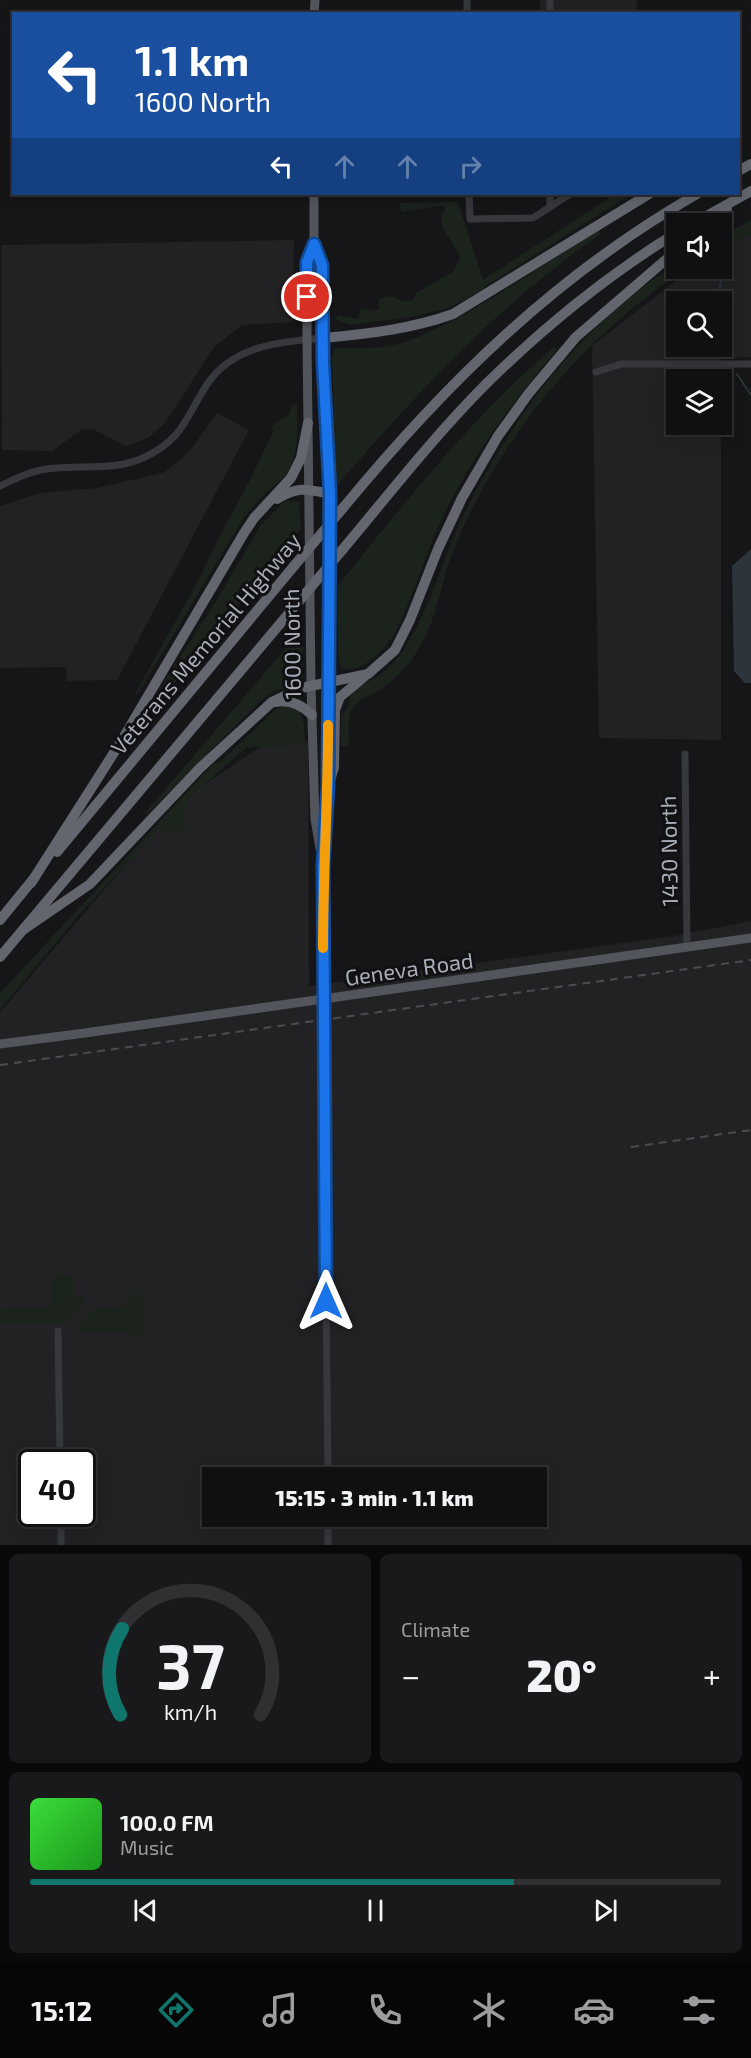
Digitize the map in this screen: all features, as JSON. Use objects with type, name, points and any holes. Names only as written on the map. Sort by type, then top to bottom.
[{"type":"highway","points":[[711,213],[748,192]]},
{"type":"highway","points":[[723,213],[748,192]]},
{"type":"highway","points":[[323,338],[405,328],[453,314],[647,195]]},
{"type":"highway","name":"Veterans Memorial Highway","points":[[0,920],[294,566],[432,405],[469,367],[561,285],[609,250],[694,195]]},
{"type":"highway","name":"Veterans Memorial Highway","points":[[0,957],[434,440],[503,367],[577,303],[666,240]]},
{"type":"highway","points":[[328,787],[334,767],[335,710],[340,697],[395,650],[452,519],[498,436],[529,393],[576,337],[666,260]]},
{"type":"highway","points":[[31,883],[122,740],[244,533],[297,469],[308,423]]},
{"type":"highway","points":[[264,507],[294,490],[330,494]]},
{"type":"highway","points":[[23,930],[90,884],[200,768],[272,702],[292,691],[368,674]]},
{"type":"highway","points":[[272,702],[297,704],[312,715]]},
{"type":"main road","name":"1600 North","points":[[314,195],[314,244],[322,265],[330,494],[328,787],[323,865],[323,1000]]},
{"type":"main road","name":"1600 North","points":[[314,244],[307,262],[311,686],[315,819],[323,865]]},
{"type":"main road","name":"Geneva Road","points":[[0,1044],[751,938]]},
{"type":"street","points":[[469,195],[470,219],[533,218],[568,195]]},
{"type":"street","points":[[550,195],[550,207]]},
{"type":"street","points":[[0,486],[38,470],[112,466],[130,463],[147,456],[165,445],[182,429],[207,385],[233,359],[267,344],[323,338]]},
{"type":"street","points":[[596,372],[621,364],[751,364]]},
{"type":"street","name":"1430 North","points":[[685,754],[687,948]]},
{"type":"street","name":"1600 North","points":[[323,1000],[328,1467]]},
{"type":"street","points":[[58,1331],[60,1449]]},
{"type":"street","points":[[61,1527],[61,1545]]},
{"type":"street","points":[[328,1527],[328,1545]]},
{"type":"shaded area","points":[[540,0],[637,0],[637,12],[540,12]]},
{"type":"shaded area","points":[[613,195],[629,195],[484,287],[485,289],[448,308],[416,316],[350,325],[336,319],[337,315],[358,319],[361,309],[379,310],[379,299],[390,296],[403,301],[411,301],[416,293],[454,271],[460,256],[442,226],[441,213],[445,212],[444,205],[401,212],[400,203],[458,202],[483,280]]},
{"type":"shaded area","points":[[751,220],[751,234],[732,244],[732,231]]},
{"type":"shaded area","points":[[751,228],[751,357],[721,358],[721,369],[666,369],[666,435],[721,435],[721,740],[599,738],[592,346],[678,279],[732,279],[732,241]]},
{"type":"shaded area","points":[[599,229],[601,234],[528,290],[460,352],[336,487],[332,358],[335,348],[390,346],[423,335],[491,299]]},
{"type":"shaded area","points":[[294,240],[293,322],[242,325],[215,346],[165,423],[148,438],[126,446],[93,429],[81,430],[52,451],[2,450],[1,245]]},
{"type":"shaded area","points":[[666,271],[666,279],[672,279],[650,294],[601,336],[550,391],[526,421],[485,484],[468,517],[453,551],[434,615],[418,650],[397,676],[355,706],[349,718],[349,746],[341,746],[341,715],[346,710],[350,691],[385,671],[410,639],[421,619],[464,514],[484,477],[528,407],[580,343],[642,288]]},
{"type":"shaded area","points":[[555,346],[557,350],[493,431],[452,498],[393,636],[372,660],[358,667],[342,669],[338,657],[337,587],[467,431]]},
{"type":"shaded area","points":[[297,404],[296,448],[287,472],[289,473],[264,494],[244,517],[138,694],[136,692],[198,581],[250,480],[274,430],[271,428],[289,415],[292,405]]},
{"type":"shaded area","points":[[217,413],[249,430],[117,680],[67,681],[66,667],[0,668],[0,506],[39,493],[98,488],[165,472],[190,451]]},
{"type":"shaded area","points":[[284,502],[299,503],[301,529],[135,731],[133,730],[210,611],[261,525]]},
{"type":"shaded area","points":[[751,549],[751,683],[745,683],[734,671],[732,566]]},
{"type":"shaded area","points":[[302,629],[303,677],[301,682],[272,692],[259,702],[147,814],[145,813]]},
{"type":"shaded area","points":[[286,705],[302,711],[300,713],[304,724],[305,746],[247,747],[190,797],[184,809],[185,831],[158,830],[78,916],[0,1010],[0,993],[214,763],[219,763],[275,710]]},
{"type":"shaded area","points":[[294,724],[308,743],[309,986],[674,936],[751,921],[751,1545],[0,1545],[0,1012],[180,801]]},
{"type":"shaded area","points":[[52,1275],[74,1275],[74,1296],[85,1296],[80,1307],[72,1316],[51,1326],[51,1323],[0,1323],[0,1309],[52,1308]]},
{"type":"shaded area","points":[[131,1292],[142,1292],[143,1334],[75,1331],[93,1309],[121,1308],[130,1302]]},
{"type":"waterway","points":[[720,291],[721,279]]},
{"type":"waterway","points":[[737,374],[751,395]]},
{"type":"railway","points":[[0,1065],[751,960]]},
{"type":"railway","points":[[631,1147],[751,1130]]},
{"type":"slow traffic","points":[[323,948],[323,865],[328,787],[328,725]]},
{"type":"route","points":[[307,297],[307,262],[314,244],[322,265],[323,362],[330,494],[328,787],[323,865],[326,1301]]}]
